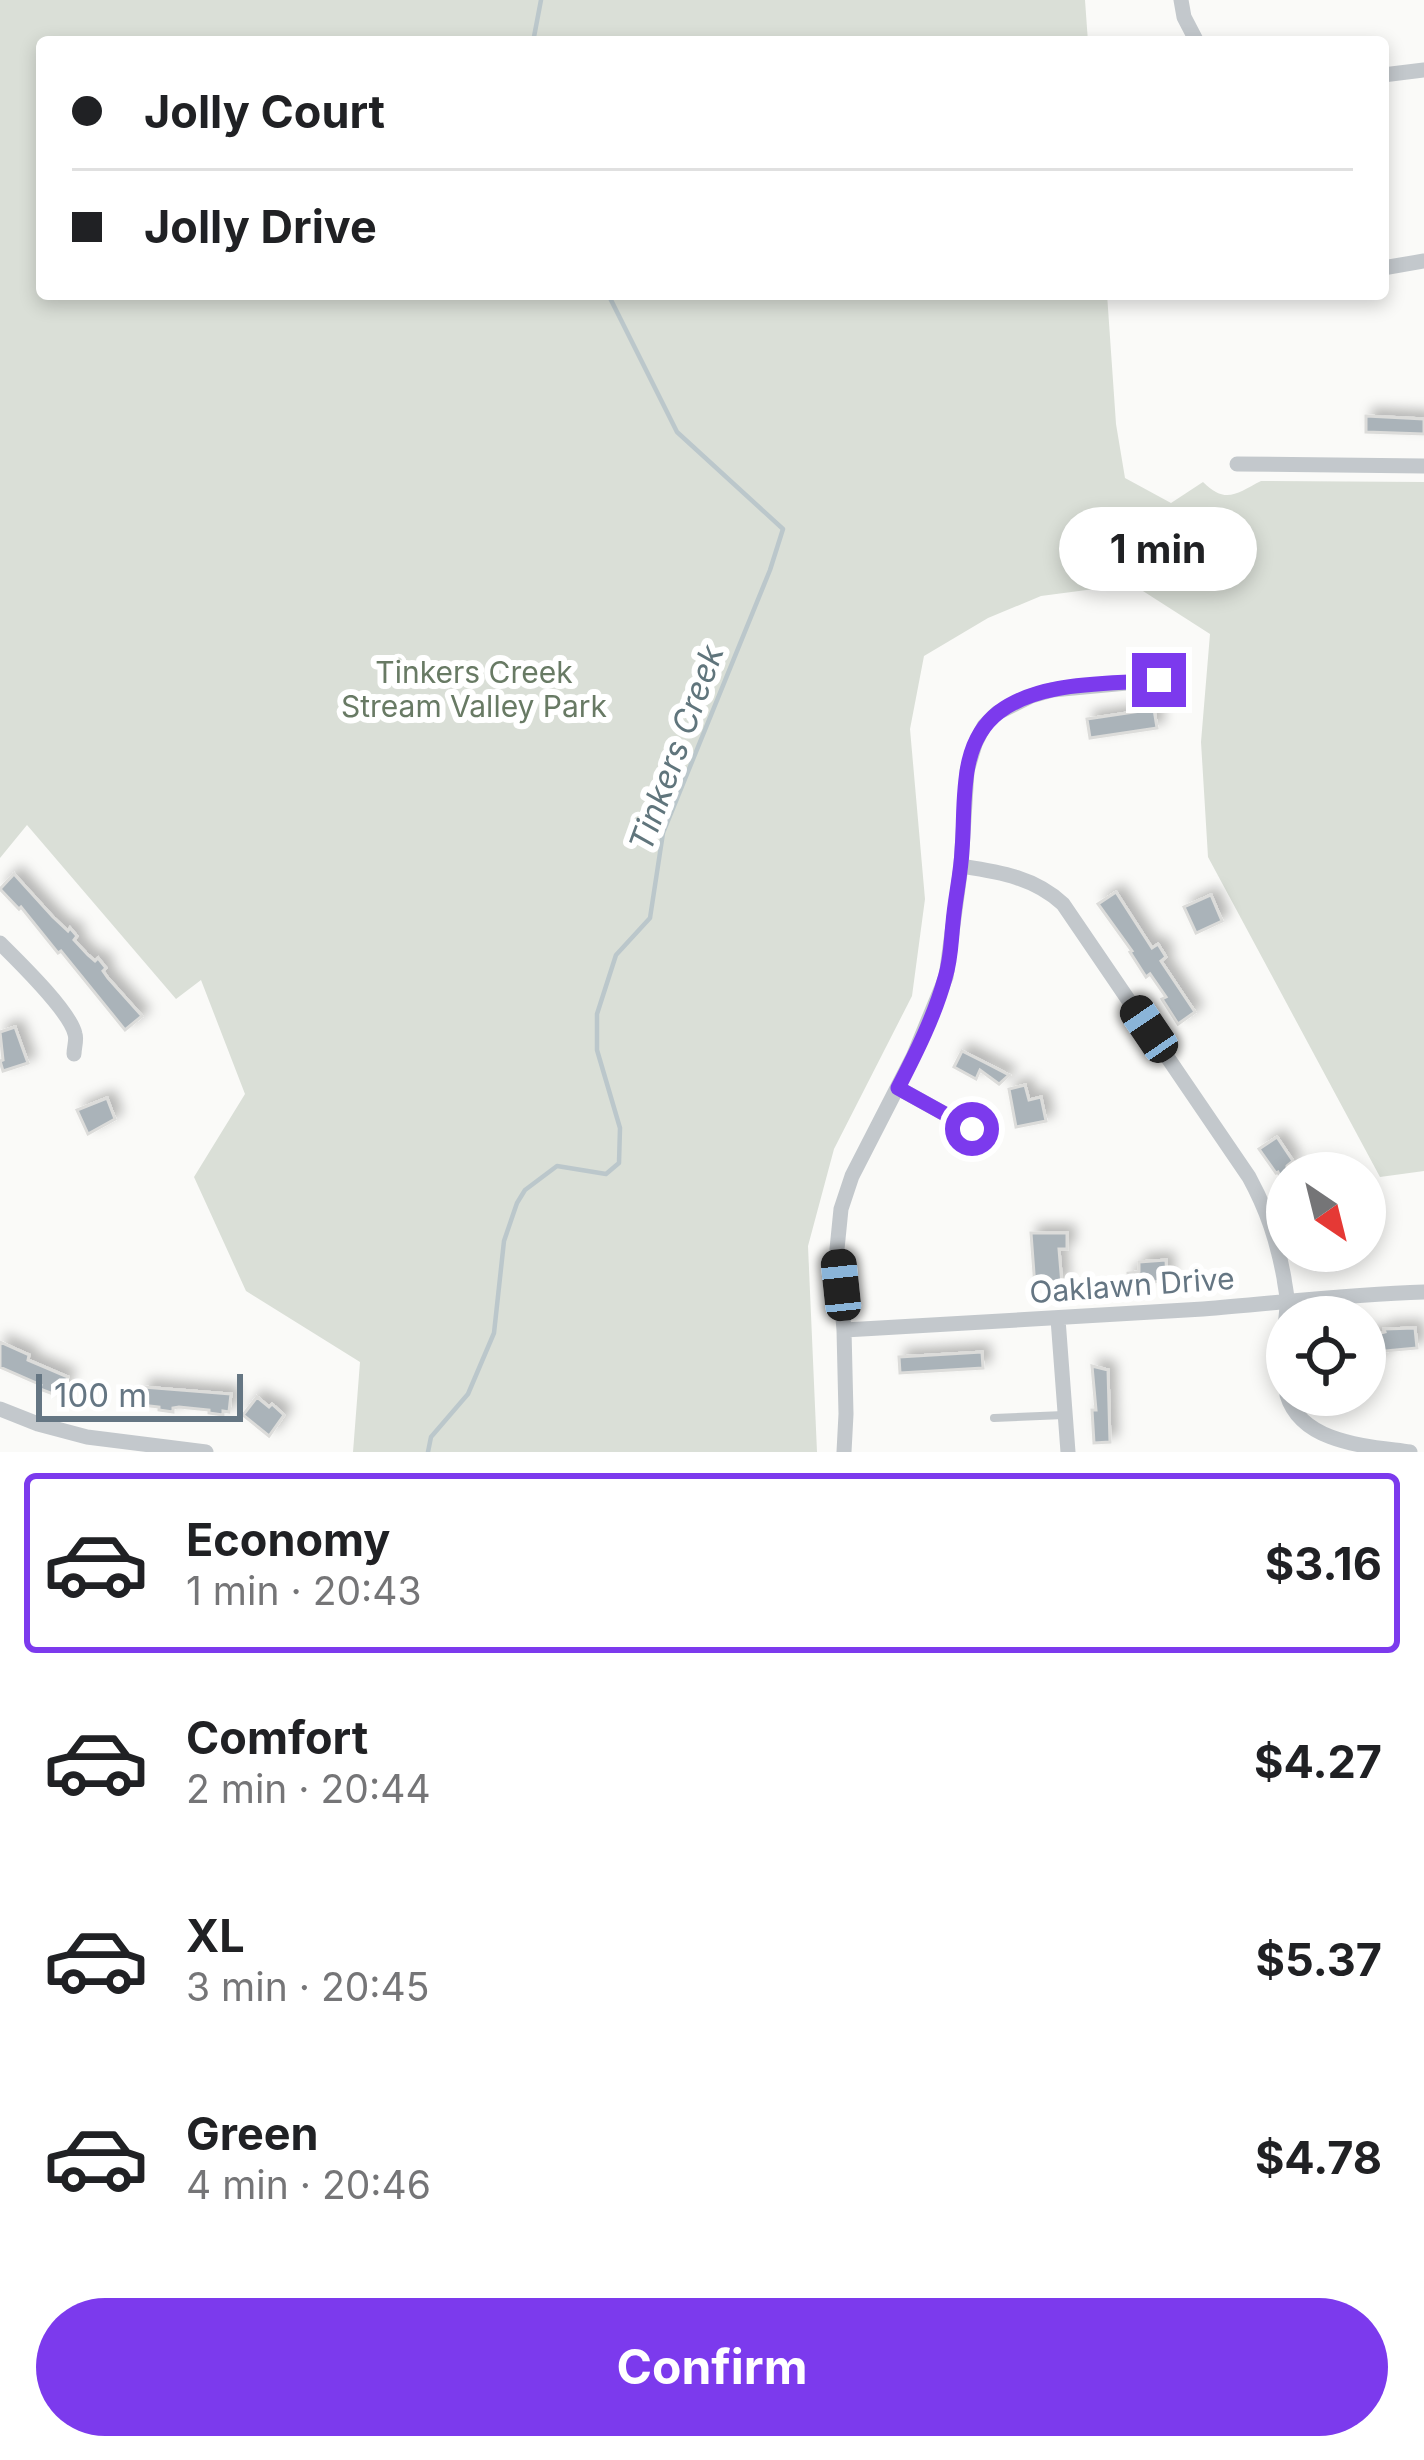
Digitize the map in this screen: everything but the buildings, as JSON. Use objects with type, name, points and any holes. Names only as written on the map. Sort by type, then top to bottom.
[{"type":"street","points":[[1181,0],[1194,36]]},
{"type":"street","points":[[1389,74],[1424,70]]},
{"type":"street","points":[[1389,267],[1424,261]]},
{"type":"street","points":[[1237,464],[1424,466]]},
{"type":"street","points":[[844,1452],[844,1330],[837,1249],[841,1209],[852,1176],[914,1057],[946,977],[961,866],[967,771],[984,726],[997,713],[1052,690],[1159,680]]},
{"type":"street","points":[[961,866],[1006,872],[1025,880],[1050,892],[1073,917],[1249,1177],[1276,1235],[1287,1296]]},
{"type":"street","points":[[0,943],[65,1016],[75,1034],[74,1054]]},
{"type":"street","points":[[898,1088],[972,1129]]},
{"type":"street","name":"Oaklawn Drive","points":[[1344,1296],[1424,1292]]},
{"type":"street","name":"Oaklawn Drive","points":[[844,1330],[1266,1305]]},
{"type":"street","points":[[1058,1319],[1068,1452]]},
{"type":"street","points":[[0,1409],[87,1436],[206,1452]]},
{"type":"street","points":[[1300,1416],[1342,1441],[1410,1452]]},
{"type":"lane","points":[[994,1418],[1065,1415]]},
{"type":"green space","name":"Tinkers Creek Stream Valley Park","points":[[0,0],[1085,0],[1088,36],[36,36],[36,300],[1107,300],[1116,424],[1125,478],[1171,503],[1203,482],[1225,495],[1261,481],[1424,482],[1424,1171],[1386,1176],[1386,1152],[1367,1152],[1208,857],[1201,742],[1210,634],[1132,584],[1041,596],[988,618],[924,656],[910,729],[925,899],[912,996],[834,1149],[808,1246],[817,1452],[353,1452],[360,1362],[246,1291],[194,1177],[245,1094],[201,980],[176,999],[27,825],[0,858]]},
{"type":"waterway","name":"Tinkers Creek","points":[[534,36],[541,0]]},
{"type":"waterway","name":"Tinkers Creek","points":[[428,1452],[431,1437],[468,1394],[494,1333],[504,1241],[525,1190],[557,1166],[606,1174],[619,1163],[620,1128],[597,1050],[597,1014],[616,955],[650,918],[663,833],[783,529],[677,432],[611,300]]},
{"type":"route","points":[[972,1129],[898,1088],[946,977],[961,866],[967,771],[975,744],[997,713],[1030,696],[1159,680]]}]
